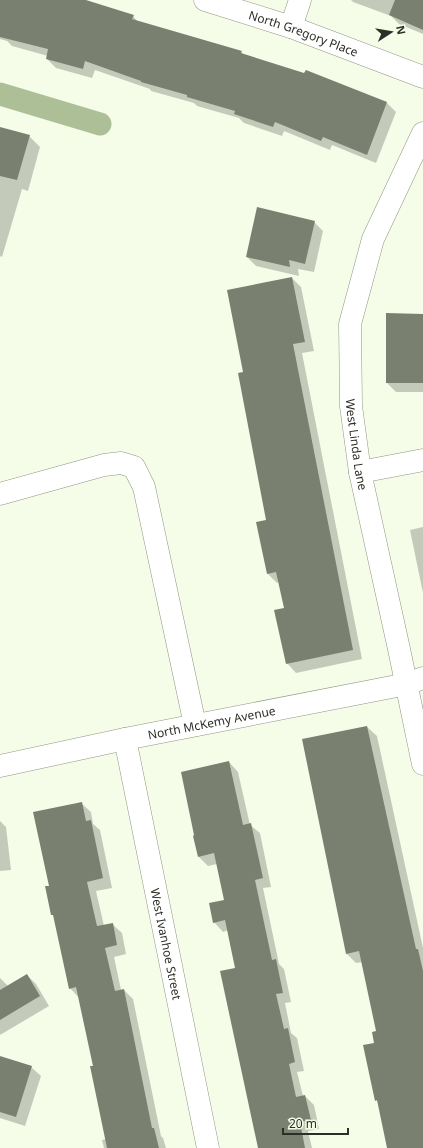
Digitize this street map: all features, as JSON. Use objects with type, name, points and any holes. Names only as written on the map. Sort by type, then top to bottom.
[{"type":"street","name":"North Gregory Place","points":[[205,0],[291,27],[423,77]]},
{"type":"street","points":[[291,27],[300,0]]},
{"type":"street","name":"West Linda Lane","points":[[423,133],[373,239],[350,324],[351,406],[360,472],[415,681],[423,764]]},
{"type":"street","points":[[360,472],[423,460]]},
{"type":"street","points":[[0,494],[104,465],[121,462],[134,467],[144,487],[195,725]]},
{"type":"street","name":"North McKemy Avenue","points":[[0,766],[125,739],[415,681]]},
{"type":"street","name":"West Ivanhoe Street","points":[[125,739],[208,1148]]},
{"type":"building","points":[[0,0],[86,0],[134,15],[132,19],[242,51],[241,53],[304,73],[306,70],[387,102],[367,155],[323,137],[321,141],[275,122],[273,127],[234,114],[235,111],[141,82],[85,61],[83,69],[46,59],[48,49],[0,37]]},
{"type":"building","points":[[395,0],[423,0],[423,30],[389,15]]},
{"type":"building","points":[[0,127],[30,135],[17,180],[0,176]]},
{"type":"building","points":[[257,207],[315,221],[305,264],[289,260],[290,267],[246,257]]},
{"type":"building","points":[[292,277],[305,342],[293,344],[353,650],[286,664],[274,610],[284,608],[276,572],[267,574],[256,522],[266,520],[238,373],[243,372],[227,290]]},
{"type":"building","points":[[386,313],[423,314],[423,383],[386,383]]},
{"type":"building","points":[[367,726],[416,949],[418,949],[423,971],[423,1148],[387,1148],[363,1045],[374,1043],[372,1032],[376,1031],[359,951],[346,954],[302,739]]},
{"type":"building","points":[[229,761],[243,825],[251,823],[263,878],[255,880],[272,960],[276,959],[283,993],[276,994],[284,1029],[288,1028],[295,1062],[289,1064],[296,1097],[305,1095],[311,1120],[300,1122],[305,1148],[258,1148],[220,971],[235,968],[225,920],[213,923],[209,903],[224,900],[214,853],[198,857],[193,836],[181,772]]},
{"type":"building","points":[[82,802],[86,821],[91,820],[103,878],[87,882],[97,926],[113,923],[117,945],[105,948],[115,991],[124,989],[152,1128],[154,1128],[159,1148],[107,1148],[90,1066],[93,1066],[76,987],[69,989],[53,915],[51,915],[45,886],[49,886],[33,812]]},
{"type":"building","points":[[27,974],[40,996],[0,1020],[0,990]]},
{"type":"building","points":[[0,1056],[32,1066],[16,1117],[0,1112]]},
{"type":"waterway","points":[[0,94],[100,124]]}]
